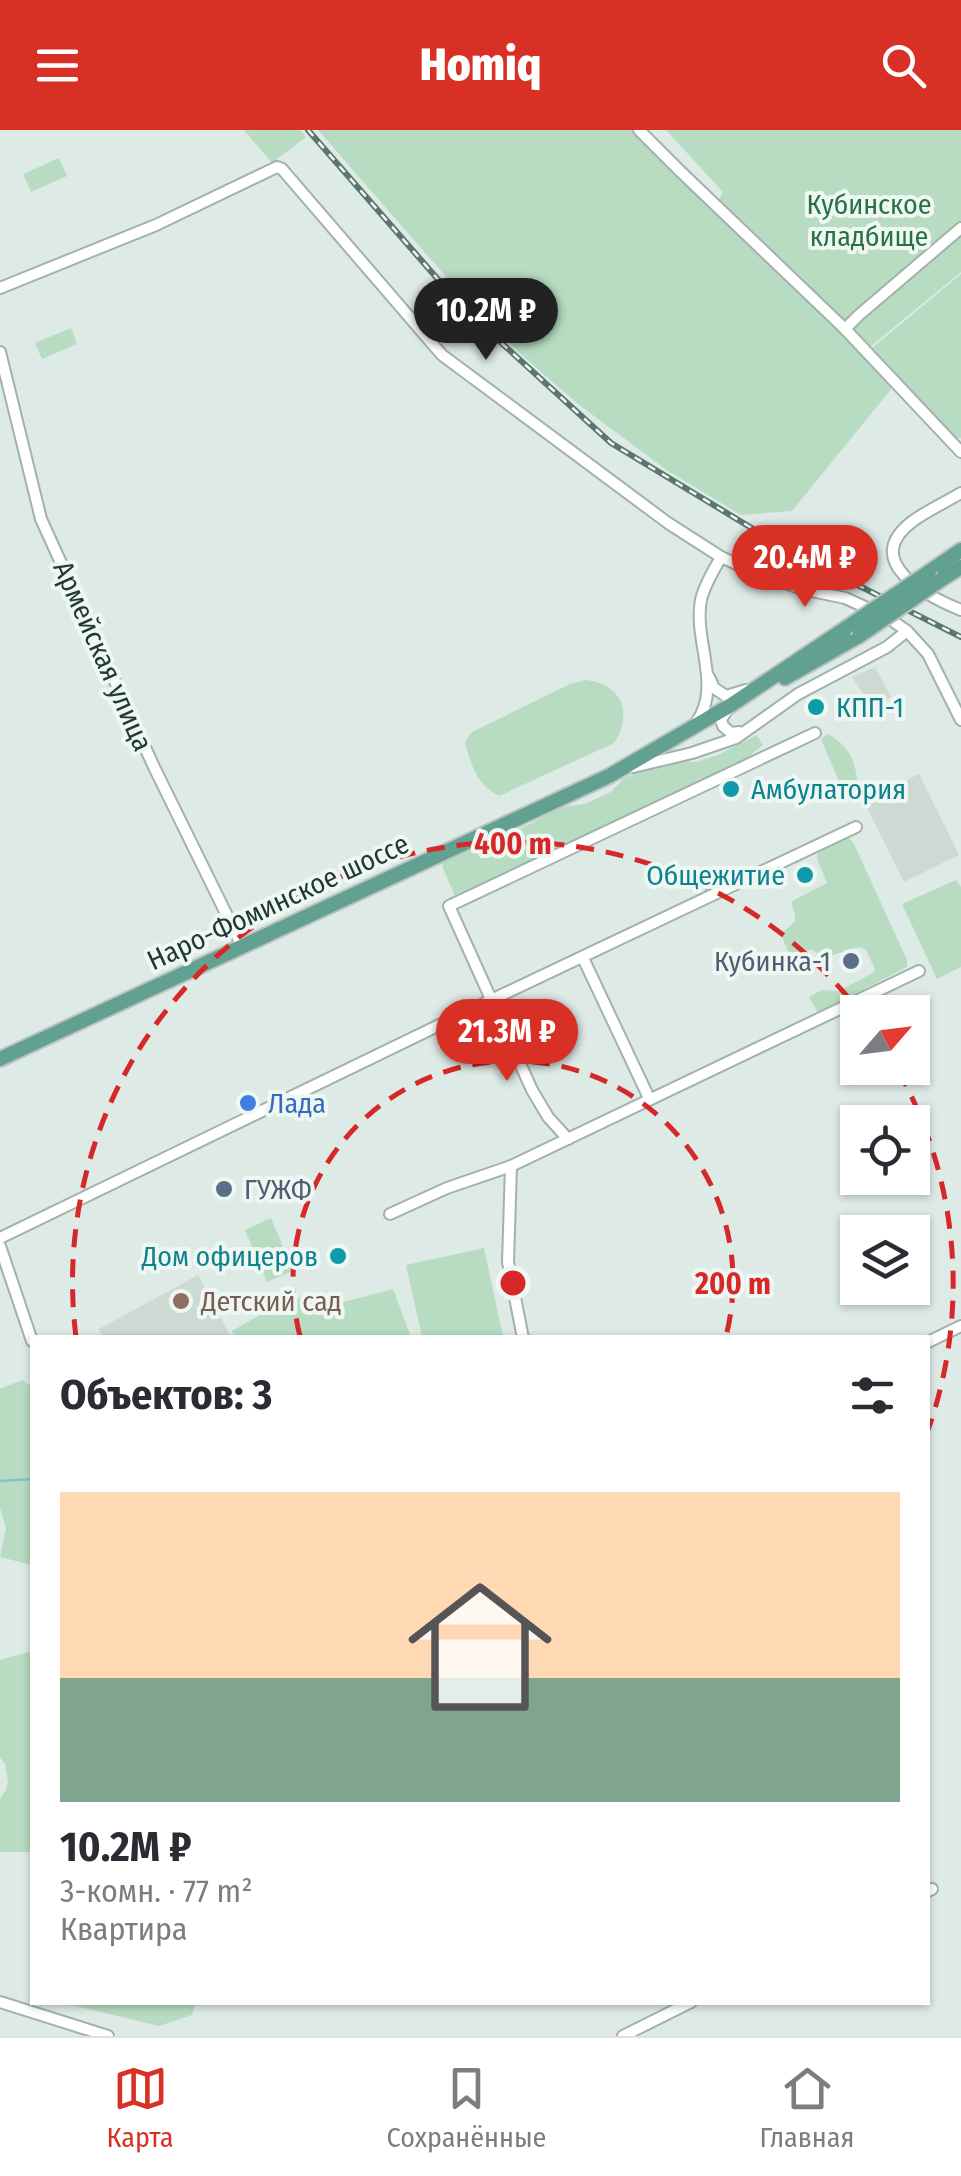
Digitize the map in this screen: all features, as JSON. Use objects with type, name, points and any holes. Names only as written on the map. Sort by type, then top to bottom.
[{"type":"main road","name":"Наро-Фоминское шоссе","points":[[733,704],[799,672],[935,576],[961,550]]},
{"type":"main road","name":"Наро-Фоминское шоссе","points":[[935,576],[961,567]]},
{"type":"main road","name":"Наро-Фоминское шоссе","points":[[0,1059],[609,776],[852,632]]},
{"type":"street","points":[[639,130],[845,329],[961,452]]},
{"type":"street","points":[[0,288],[156,225],[277,168],[285,172],[442,356],[668,523],[721,557],[757,574],[869,607],[907,632],[928,654],[961,720]]},
{"type":"street","points":[[845,329],[961,228]]},
{"type":"street","name":"Армейская улица","points":[[0,352],[41,519],[154,768],[242,946]]},
{"type":"street","points":[[961,493],[914,520],[893,545],[896,567],[905,578],[961,610]]},
{"type":"street","points":[[690,730],[705,708],[707,671],[701,600],[721,557]]},
{"type":"street","points":[[609,776],[736,738],[798,694],[887,647],[907,632]]},
{"type":"street","points":[[707,671],[714,688],[726,696],[761,684]]},
{"type":"street","points":[[733,704],[721,720],[726,731],[736,733],[750,728]]},
{"type":"street","points":[[568,1139],[548,1117],[532,1090],[449,906],[815,733]]},
{"type":"street","points":[[30,1335],[0,1242],[491,1000],[856,827]]},
{"type":"street","points":[[583,958],[649,1098]]},
{"type":"street","points":[[390,1214],[447,1188],[511,1166],[918,971]]},
{"type":"street","points":[[511,1166],[508,1262],[522,1335]]},
{"type":"street","points":[[930,1341],[961,1326]]},
{"type":"street","points":[[0,2002],[108,2036]]},
{"type":"street","points":[[624,2036],[685,2005]]},
{"type":"shaded area","points":[[875,667],[891,697],[873,708],[852,677]]},
{"type":"shaded area","points":[[919,774],[959,855],[904,882],[864,801]]},
{"type":"shaded area","name":"Детский сад","points":[[198,1275],[230,1335],[102,1335],[99,1329]]},
{"type":"green space","points":[[244,130],[300,130],[306,137],[272,163]]},
{"type":"green space","points":[[318,130],[633,130],[855,343],[892,388],[792,511],[741,515],[668,471],[578,404],[525,358],[470,304]]},
{"type":"green space","name":"Кубинское кладбище","points":[[666,130],[961,130],[961,272],[870,347],[718,201],[723,192]]},
{"type":"green space","points":[[59,158],[67,176],[31,192],[23,174]]},
{"type":"green space","points":[[961,274],[961,438],[954,437],[872,348]]},
{"type":"green space","points":[[71,328],[77,344],[42,359],[35,343]]},
{"type":"green space","points":[[585,680],[608,687],[620,701],[623,721],[614,743],[499,796],[486,787],[472,766],[465,742],[472,732]]},
{"type":"green space","points":[[827,734],[840,742],[853,761],[857,783],[849,792],[844,793],[821,739]]},
{"type":"green space","points":[[757,735],[763,745],[748,757],[461,898],[455,896],[442,866],[445,862],[561,807],[585,804],[611,792],[633,774],[684,761],[696,762]]},
{"type":"green space","points":[[846,836],[853,842],[907,967],[853,995],[840,995],[840,1002],[818,1013],[809,997],[822,990],[838,991],[875,969],[866,950],[860,947],[824,958],[811,950],[795,956],[788,951],[781,935],[795,919],[791,903],[827,883],[817,859],[818,851]]},
{"type":"green space","points":[[956,880],[961,887],[961,967],[937,979],[902,904]]},
{"type":"green space","points":[[271,1218],[293,1271],[267,1282],[245,1230]]},
{"type":"green space","points":[[484,1248],[503,1335],[422,1335],[406,1265]]},
{"type":"green space","points":[[393,1289],[410,1335],[234,1335],[232,1331],[281,1303],[313,1294],[329,1306]]},
{"type":"green space","points":[[22,1380],[30,1386],[30,1564],[0,1557],[6,1528],[0,1508],[0,1389]]},
{"type":"green space","points":[[30,1652],[30,1852],[0,1852],[0,1799],[8,1782],[0,1757],[0,1660]]},
{"type":"green space","points":[[71,2005],[195,2005],[192,2015],[159,2026]]},
{"type":"waterway","points":[[0,1481],[30,1479]]},
{"type":"railway","points":[[308,130],[462,307],[611,443],[788,550],[961,637]]},
{"type":"place","name":"КПП-1","points":[[816,707]]},
{"type":"place","name":"Амбулатория","points":[[731,789]]},
{"type":"place","name":"Общежитие","points":[[805,875]]},
{"type":"place","name":"Кубинка-1","points":[[851,961]]},
{"type":"place","name":"Лада","points":[[248,1103]]},
{"type":"place","name":"ГУЖФ","points":[[224,1189]]},
{"type":"place","name":"Дом офицеров","points":[[338,1256]]},
{"type":"place","name":"Детский сад","points":[[181,1301]]}]
